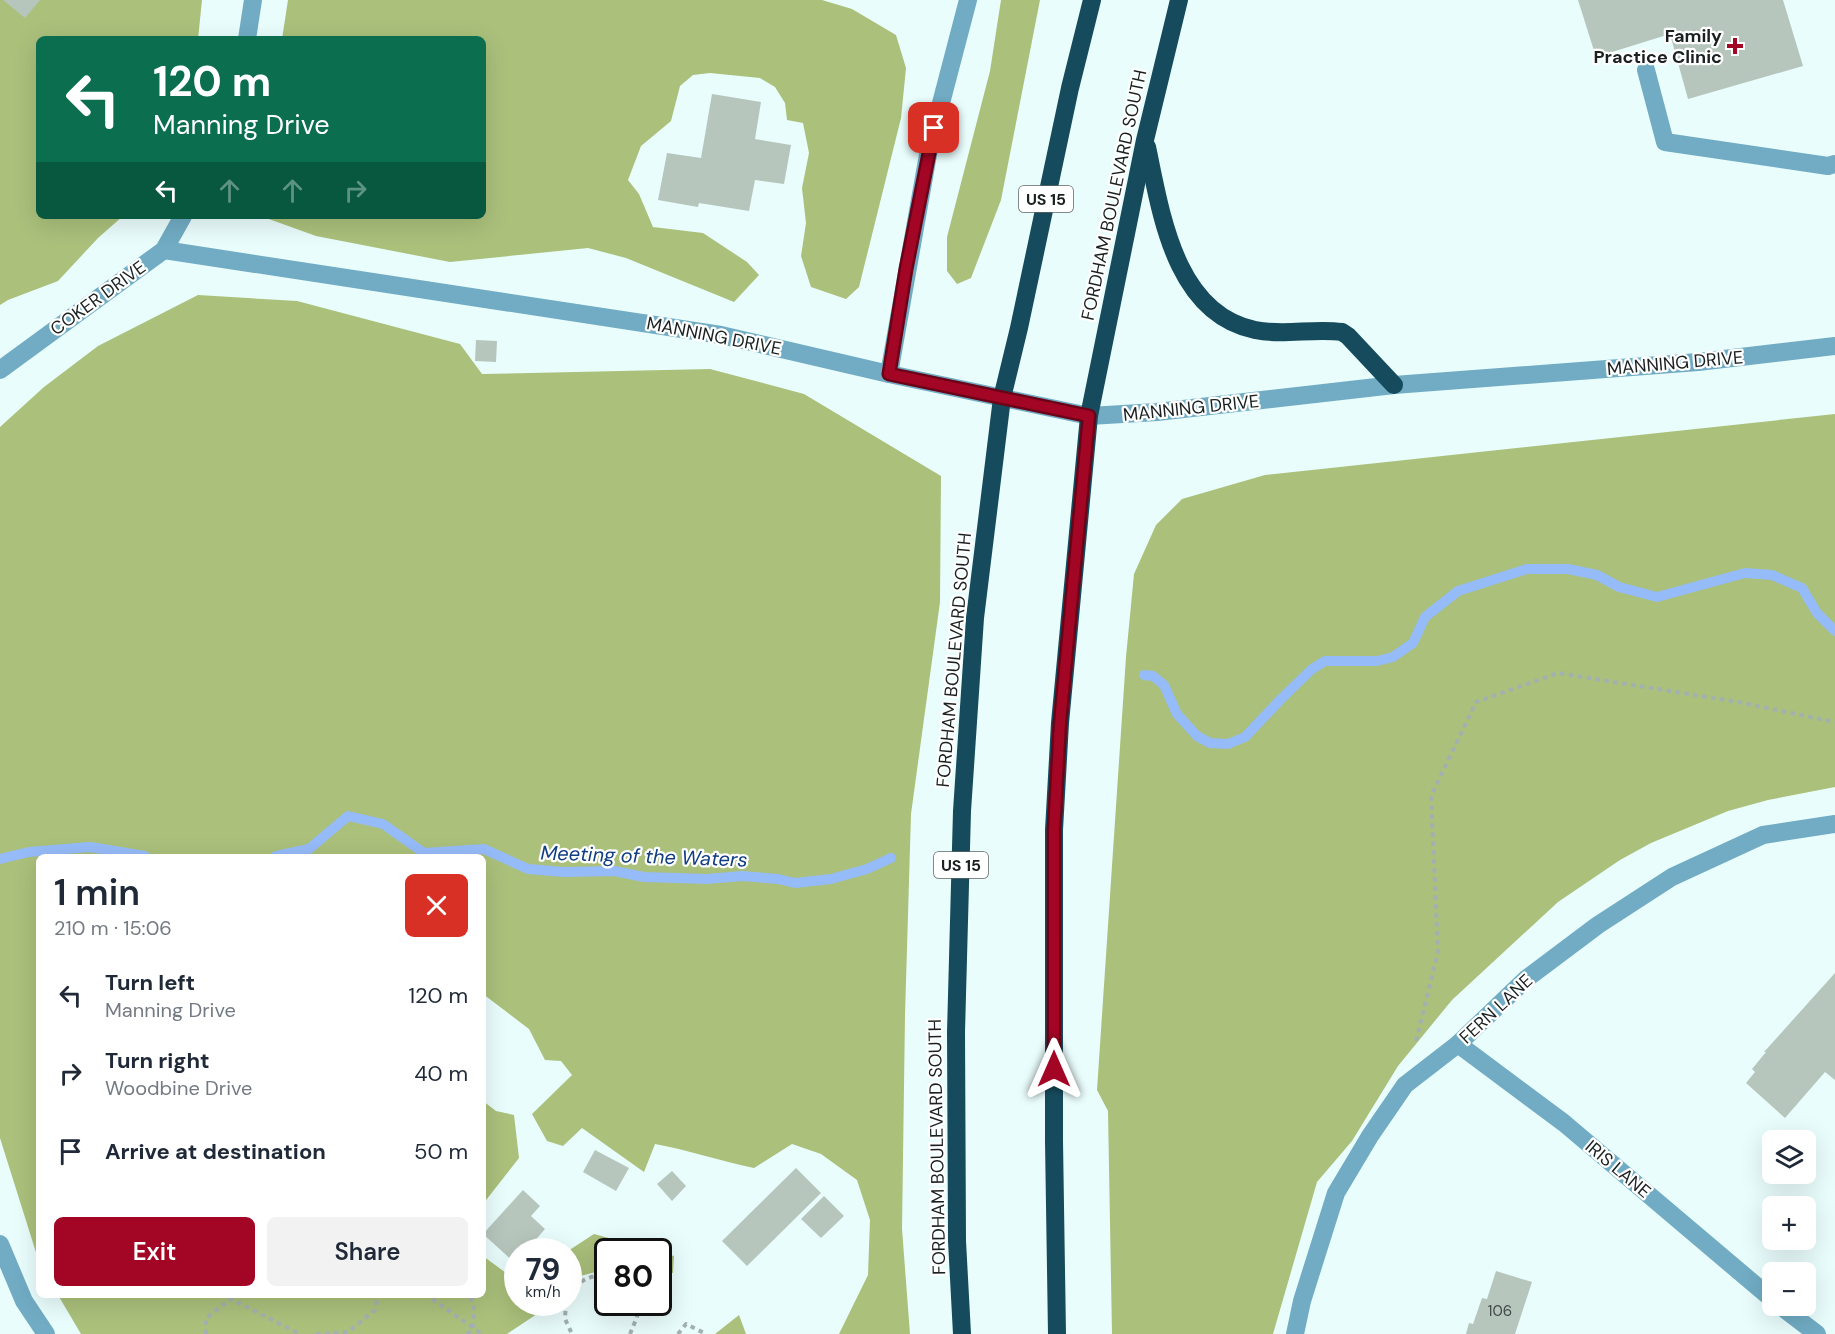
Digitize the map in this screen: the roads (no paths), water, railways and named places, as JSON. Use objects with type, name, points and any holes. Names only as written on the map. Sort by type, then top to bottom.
[{"type":"highway","name":"FORDHAM BOULEVARD SOUTH","points":[[962,1334],[957,1241],[956,1032],[962,811],[975,618],[1002,398],[1070,88],[1092,0]]},
{"type":"highway","name":"FORDHAM BOULEVARD SOUTH","points":[[1057,1334],[1054,1141],[1054,830],[1060,723],[1089,416],[1145,140],[1179,0]]},
{"type":"highway","points":[[1145,140],[1168,238],[1180,267],[1208,305],[1226,319],[1253,330],[1286,334],[1342,332],[1394,385]]},
{"type":"street","points":[[247,36],[253,0]]},
{"type":"street","points":[[889,374],[929,149],[968,0]]},
{"type":"street","points":[[1646,70],[1665,142],[1828,166],[1835,164]]},
{"type":"street","name":"COKER DRIVE","points":[[0,370],[164,250],[181,219]]},
{"type":"street","name":"MANNING DRIVE","points":[[164,250],[721,335],[889,374],[1089,416],[1157,412],[1394,385],[1698,362],[1835,346]]},
{"type":"street","name":"FERN LANE","points":[[1295,1334],[1302,1301],[1336,1193],[1370,1136],[1405,1085],[1458,1044],[1526,979],[1598,925],[1672,877],[1763,835],[1835,824]]},
{"type":"street","name":"IRIS LANE","points":[[1458,1044],[1564,1123],[1762,1291]]},
{"type":"street","points":[[0,1244],[24,1301],[46,1334]]},
{"type":"street","points":[[1793,1316],[1817,1334]]},
{"type":"waterway","name":"Meeting of the Waters","points":[[1144,675],[1153,676],[1164,685],[1177,714],[1197,736],[1210,743],[1228,744],[1245,737],[1312,669],[1325,661],[1377,661],[1393,657],[1413,643],[1425,617],[1458,591],[1527,569],[1568,569],[1597,575],[1619,587],[1657,597],[1745,573],[1772,575],[1802,588],[1817,613],[1835,631]]},
{"type":"waterway","name":"Meeting of the Waters","points":[[285,854],[309,849],[348,816],[383,824],[424,853],[484,849],[528,869],[564,872],[614,871],[644,877],[707,879],[742,876],[795,883],[831,879],[867,869],[891,858]]},
{"type":"waterway","name":"Meeting of the Waters","points":[[0,859],[29,852],[90,847],[133,854]]},
{"type":"place","name":"Family Practice Clinic","points":[[1735,46]]}]
